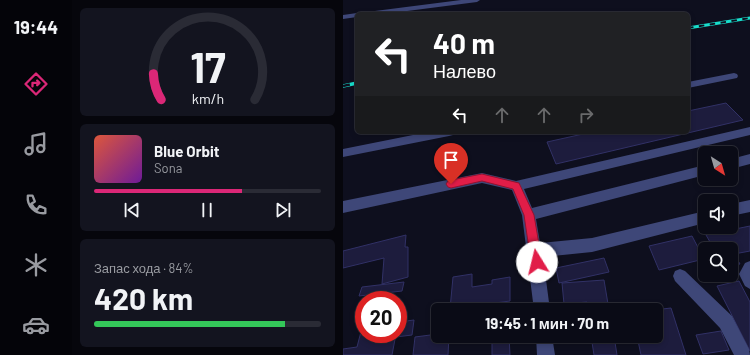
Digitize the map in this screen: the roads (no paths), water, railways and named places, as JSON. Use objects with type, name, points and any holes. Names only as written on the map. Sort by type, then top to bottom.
[{"type":"lane","points":[[383,12],[477,0]]},
{"type":"lane","points":[[343,17],[355,15]]},
{"type":"lane","points":[[690,85],[734,76]]},
{"type":"lane","points":[[343,207],[482,178],[516,186],[750,131]]},
{"type":"lane","points":[[343,153],[439,134]]},
{"type":"lane","points":[[738,162],[750,159]]},
{"type":"lane","points":[[529,215],[698,172]]},
{"type":"lane","points":[[516,186],[529,215],[541,303]]},
{"type":"lane","points":[[738,209],[750,206]]},
{"type":"lane","points":[[535,251],[592,245],[698,219]]},
{"type":"lane","points":[[750,268],[746,274],[750,280]]},
{"type":"lane","points":[[680,276],[726,322],[743,355]]},
{"type":"lane","points":[[545,343],[546,355]]},
{"type":"railway","points":[[690,28],[750,18]]},
{"type":"railway","points":[[343,86],[355,83]]}]
